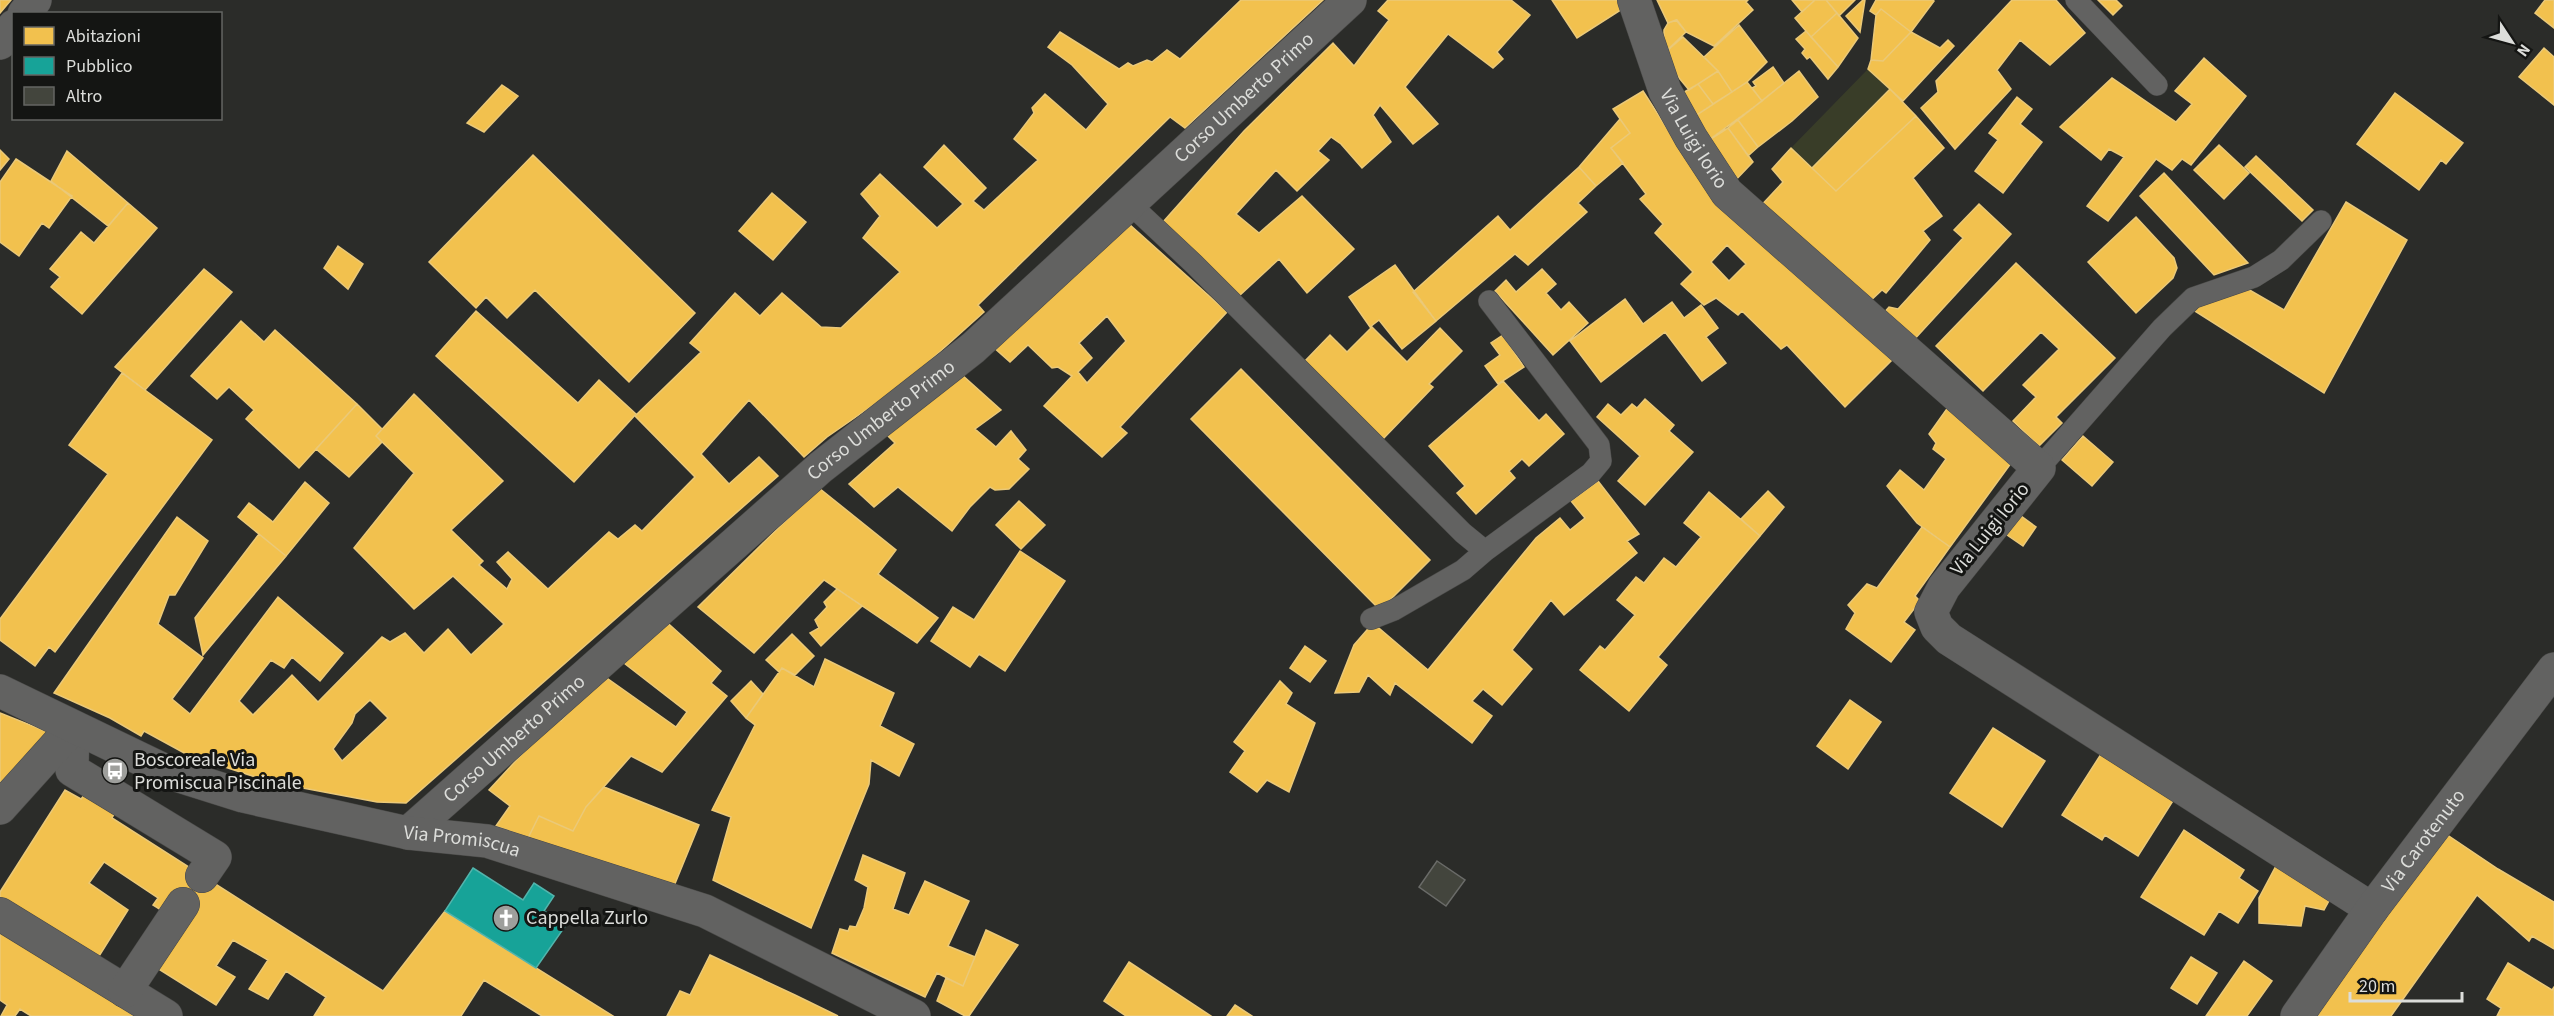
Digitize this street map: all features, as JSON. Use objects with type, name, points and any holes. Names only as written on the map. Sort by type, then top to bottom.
[{"type":"street","points":[[26,12],[35,0]]},
{"type":"street","name":"Corso Umberto Primo","points":[[408,833],[820,468],[973,348],[1350,0]]},
{"type":"street","name":"Via Luigi Iorio","points":[[1634,0],[1665,91],[1691,138],[1727,193],[2039,468],[1944,587],[1931,612],[1938,627],[1949,639],[2372,909]]},
{"type":"street","points":[[0,43],[12,28]]},
{"type":"street","name":"Via Carotenuto","points":[[2297,1016],[2372,909],[2554,669]]},
{"type":"street","name":"Via Promiscua","points":[[0,691],[170,773],[243,796],[408,833],[487,841],[705,911],[914,1016]]},
{"type":"street","points":[[0,808],[73,726]]},
{"type":"street","points":[[73,726],[72,770],[215,856],[202,876]]},
{"type":"street","points":[[125,991],[183,904]]},
{"type":"street","points":[[0,914],[166,1016]]},
{"type":"lane","points":[[2076,0],[2157,85]]},
{"type":"lane","points":[[1129,203],[1194,264],[1463,533],[1485,551]]},
{"type":"lane","points":[[2039,468],[2162,328],[2193,298],[2263,272],[2282,260],[2321,221]]},
{"type":"lane","points":[[1371,619],[1394,610],[1463,570],[1485,551],[1591,473],[1600,461],[1599,445],[1489,301]]},
{"type":"green space","points":[[1868,69],[1895,92],[1916,116],[1836,191],[1791,148]]},
{"type":"building: Abitazioni","points":[[0,0],[11,0],[0,13]]},
{"type":"building: Abitazioni","points":[[1241,0],[1323,0],[1185,128],[1170,117],[978,305],[984,312],[905,383],[827,437],[804,457],[749,400],[701,454],[729,484],[759,457],[778,476],[406,803],[377,802],[271,782],[188,755],[144,731],[141,736],[110,718],[54,693],[177,517],[208,541],[175,595],[169,595],[158,624],[203,658],[172,699],[190,714],[278,597],[343,653],[320,681],[292,657],[284,668],[271,660],[239,701],[253,715],[292,675],[318,702],[382,637],[390,642],[405,633],[424,653],[448,629],[471,655],[504,624],[453,576],[414,609],[354,548],[414,473],[376,436],[414,394],[503,481],[451,530],[483,561],[479,565],[507,589],[512,579],[497,562],[508,552],[548,589],[609,532],[618,539],[635,525],[642,531],[695,477],[635,416],[701,352],[690,343],[735,293],[760,316],[782,293],[821,327],[841,328],[900,272],[863,238],[880,216],[861,194],[880,174],[937,228],[963,204],[924,167],[944,145],[986,188],[973,201],[984,210],[1038,160],[1014,139],[1034,113],[1032,108],[1045,94],[1086,130],[1108,104],[1072,65],[1048,47],[1060,32],[1119,69],[1128,63],[1133,66],[1147,60],[1152,62],[1167,50],[1180,59]],"holes":[[[370,700],[388,718],[342,761],[333,749],[352,723],[355,714]]]},
{"type":"building: Abitazioni","points":[[1388,0],[1511,0],[1530,15],[1497,52],[1503,59],[1493,68],[1448,34],[1405,87],[1438,124],[1413,144],[1380,105],[1373,115],[1391,142],[1362,168],[1341,144],[1331,137],[1318,151],[1329,160],[1297,191],[1276,170],[1236,214],[1259,233],[1302,196],[1354,249],[1307,293],[1279,259],[1239,296],[1163,222],[1244,131],[1333,43],[1354,66],[1389,20],[1378,11]]},
{"type":"building: Abitazioni","points":[[1552,0],[1624,0],[1627,6],[1577,38]]},
{"type":"building: Abitazioni","points":[[1657,0],[1748,0],[1746,2],[1753,10],[1714,46],[1686,32],[1676,20],[1668,23]]},
{"type":"building: Abitazioni","points":[[1792,0],[1815,0],[1802,12]]},
{"type":"building: Abitazioni","points":[[1815,0],[1826,0],[1837,13],[1811,37],[1795,18]]},
{"type":"building: Abitazioni","points":[[1826,0],[1855,0],[1839,16]]},
{"type":"building: Abitazioni","points":[[1865,0],[1860,32],[1846,16]]},
{"type":"building: Abitazioni","points":[[1876,0],[1934,1],[1911,32],[1881,9],[1876,15],[1870,11]]},
{"type":"building: Abitazioni","points":[[2012,0],[2056,0],[2085,33],[2050,65],[2020,40],[1997,70],[2011,89],[1955,149],[1921,108],[1938,92],[1936,81]]},
{"type":"building: Abitazioni","points":[[2098,0],[2116,0],[2122,6],[2113,15]]},
{"type":"building: Abitazioni","points":[[2545,0],[2554,0],[2554,28],[2535,13]]},
{"type":"building: Abitazioni","points":[[1881,9],[1911,32],[1883,61],[1871,60],[1876,15]]},
{"type":"building: Abitazioni","points":[[1837,13],[1858,38],[1838,67],[1811,37]]},
{"type":"building: Abitazioni","points":[[1677,20],[1686,32],[1661,56],[1658,46],[1664,36],[1664,30],[1668,23]]},
{"type":"building: Abitazioni","points":[[1739,25],[1767,62],[1747,82],[1732,92],[1718,71],[1704,57]]},
{"type":"building: Abitazioni","points":[[1806,31],[1838,67],[1828,79],[1810,57],[1807,59],[1802,53],[1805,49],[1796,39]]},
{"type":"building: Abitazioni","points":[[1911,32],[1940,48],[1948,40],[1954,46],[1903,101],[1868,69],[1871,60],[1883,61]]},
{"type":"building: Abitazioni","points":[[1683,37],[1718,71],[1689,90],[1661,56]]},
{"type":"building: Abitazioni","points":[[2544,48],[2554,57],[2554,105],[2519,77]]},
{"type":"building: Abitazioni","points":[[2204,58],[2246,96],[2191,165],[2182,159],[2172,170],[2156,159],[2108,221],[2087,206],[2124,157],[2109,149],[2101,160],[2060,127],[2112,78],[2176,122],[2192,104],[2175,91]]},
{"type":"building: Abitazioni","points":[[1773,67],[1784,83],[1762,101],[1752,88],[1756,86],[1753,82]]},
{"type":"building: Abitazioni","points":[[1718,71],[1732,92],[1713,104],[1698,84]]},
{"type":"building: Abitazioni","points":[[1799,71],[1818,97],[1758,147],[1738,120]]},
{"type":"building: Abitazioni","points":[[1747,82],[1762,101],[1706,142],[1692,118]]},
{"type":"building: Abitazioni","points":[[1698,84],[1713,104],[1692,118],[1679,95]]},
{"type":"building: Abitazioni","points":[[502,85],[518,96],[484,132],[467,123]]},
{"type":"building: Abitazioni","points":[[1890,89],[1916,116],[1836,191],[1812,168]]},
{"type":"building: Abitazioni","points":[[1643,91],[1704,186],[1895,357],[1845,407],[1787,345],[1781,349],[1742,311],[1738,315],[1716,298],[1704,305],[1681,284],[1693,272],[1655,233],[1663,224],[1640,199],[1646,194],[1611,148],[1630,133],[1613,109]],"holes":[[[1727,245],[1746,264],[1729,281],[1711,262]]]},
{"type":"building: Abitazioni","points":[[2395,93],[2463,143],[2446,164],[2441,160],[2419,190],[2357,144]]},
{"type":"building: Abitazioni","points":[[2017,97],[2032,109],[2020,124],[2042,142],[2003,193],[1975,171],[1998,140],[1989,133]]},
{"type":"building: Abitazioni","points":[[1916,116],[1944,148],[1913,178],[1942,216],[1923,231],[1930,240],[1886,293],[1882,290],[1868,303],[1757,210],[1783,182],[1772,169],[1791,148],[1836,191]]},
{"type":"building: Abitazioni","points":[[1620,119],[1630,133],[1611,148],[1623,163],[1596,186],[1579,167]]},
{"type":"building: Abitazioni","points":[[1738,120],[1758,147],[1748,156],[1728,128]]},
{"type":"building: Abitazioni","points":[[1728,128],[1753,162],[1729,187],[1706,142]]},
{"type":"building: Abitazioni","points":[[2219,145],[2249,173],[2224,199],[2194,170]]},
{"type":"building: Abitazioni","points":[[0,150],[9,159],[0,170]]},
{"type":"building: Abitazioni","points":[[67,151],[128,203],[108,226],[51,181]]},
{"type":"building: Abitazioni","points":[[533,155],[695,313],[629,382],[535,290],[507,318],[486,297],[476,308],[429,262]]},
{"type":"building: Abitazioni","points":[[2256,156],[2313,210],[2302,221],[2245,167]]},
{"type":"building: Abitazioni","points":[[16,159],[72,196],[49,228],[42,223],[19,256],[0,242],[0,182]]},
{"type":"building: Abitazioni","points":[[1579,167],[1596,186],[1578,203],[1587,212],[1528,265],[1515,254],[1436,321],[1413,292],[1498,216],[1510,230]]},
{"type":"building: Abitazioni","points":[[2164,173],[2248,263],[2214,275],[2140,196]]},
{"type":"building: Abitazioni","points":[[772,193],[806,222],[773,260],[739,231]]},
{"type":"building: Abitazioni","points":[[2346,202],[2407,240],[2324,393],[2190,308],[2248,289],[2284,310]]},
{"type":"building: Abitazioni","points":[[128,203],[157,228],[82,314],[51,287],[60,277],[50,269],[81,232],[94,243]]},
{"type":"building: Abitazioni","points":[[1979,204],[2011,234],[1912,342],[1882,315],[1889,307],[1898,309],[1963,238],[1954,230]]},
{"type":"building: Abitazioni","points":[[2136,217],[2174,258],[2177,268],[2173,278],[2136,313],[2088,262]]},
{"type":"building: Abitazioni","points":[[1129,224],[1227,312],[1120,427],[1127,433],[1102,457],[1044,406],[1072,376],[1058,367],[1052,368],[1028,345],[1010,362],[992,346]],"holes":[[[1107,316],[1126,341],[1087,383],[1078,372],[1092,358],[1079,343]]]},
{"type":"building: Abitazioni","points":[[338,246],[363,264],[348,289],[324,268]]},
{"type":"building: Abitazioni","points":[[2016,263],[2115,358],[2056,417],[2062,423],[2039,446],[2013,421],[2036,397],[2023,385],[2059,349],[2041,332],[1983,391],[1936,346]]},
{"type":"building: Abitazioni","points":[[1395,265],[1436,321],[1402,349],[1379,320],[1370,327],[1349,297]]},
{"type":"building: Abitazioni","points":[[204,269],[232,292],[145,390],[115,367]]},
{"type":"building: Abitazioni","points":[[1542,269],[1556,284],[1546,293],[1561,310],[1569,302],[1588,323],[1553,355],[1495,291],[1506,280],[1516,292]]},
{"type":"building: Abitazioni","points":[[1625,299],[1643,324],[1672,302],[1684,318],[1701,305],[1718,328],[1706,337],[1726,363],[1702,381],[1665,332],[1601,382],[1570,341]]},
{"type":"building: Abitazioni","points":[[476,311],[578,403],[599,380],[636,414],[574,482],[436,356]]},
{"type":"building: Abitazioni","points":[[241,321],[264,342],[275,330],[357,404],[299,468],[246,419],[254,410],[229,387],[217,399],[191,376]]},
{"type":"building: Abitazioni","points":[[1372,327],[1407,362],[1440,328],[1462,351],[1429,384],[1433,387],[1383,439],[1304,362],[1330,335],[1347,352]]},
{"type":"building: Abitazioni","points":[[1503,335],[1524,367],[1498,384],[1485,366],[1500,355],[1491,343]]},
{"type":"building: Abitazioni","points":[[1241,369],[1430,560],[1380,610],[1191,419]]},
{"type":"building: Abitazioni","points":[[122,373],[212,440],[55,652],[49,647],[35,666],[0,640],[0,619],[108,474],[69,445]]},
{"type":"building: Abitazioni","points":[[961,374],[1001,410],[975,429],[996,447],[1011,431],[1026,450],[1018,459],[1029,469],[1009,489],[995,490],[990,487],[970,507],[952,531],[898,487],[874,507],[849,484],[895,443],[887,435]]},
{"type":"building: Abitazioni","points":[[1503,381],[1539,421],[1546,414],[1564,434],[1529,466],[1522,459],[1509,471],[1515,478],[1476,514],[1457,493],[1465,486],[1429,446]]},
{"type":"building: Abitazioni","points":[[1645,399],[1674,425],[1669,431],[1693,452],[1645,505],[1618,481],[1640,456],[1597,417],[1608,404],[1621,415],[1632,404],[1637,408]]},
{"type":"building: Abitazioni","points":[[1951,403],[2014,459],[1950,547],[1917,523],[1887,486],[1900,470],[1924,490],[1946,459],[1933,449],[1936,443],[1929,434]]},
{"type":"building: Abitazioni","points":[[357,404],[382,429],[376,436],[382,442],[349,477],[316,449]]},
{"type":"building: Abitazioni","points":[[2083,436],[2113,462],[2092,486],[2062,460]]},
{"type":"building: Abitazioni","points":[[1598,481],[1639,534],[1627,541],[1637,553],[1564,615],[1551,600],[1512,650],[1532,669],[1502,705],[1483,689],[1472,701],[1492,716],[1472,743],[1395,683],[1390,695],[1368,675],[1359,692],[1335,693],[1354,645],[1373,623],[1428,670],[1536,538],[1560,518],[1570,530],[1585,518],[1571,501]]},
{"type":"building: Abitazioni","points":[[305,482],[329,503],[286,556],[238,517],[249,503],[273,522]]},
{"type":"building: Abitazioni","points":[[819,488],[896,550],[878,574],[938,618],[917,643],[824,580],[754,653],[698,607]]},
{"type":"building: Abitazioni","points":[[1768,491],[1784,507],[1760,536],[1741,519]]},
{"type":"building: Abitazioni","points":[[1709,492],[1760,536],[1658,657],[1667,665],[1629,711],[1580,670],[1600,646],[1605,650],[1635,615],[1617,600],[1636,577],[1644,583],[1664,558],[1676,567],[1701,537],[1684,523]]},
{"type":"building: Abitazioni","points":[[1019,501],[1045,525],[1021,549],[996,525]]},
{"type":"building: Abitazioni","points":[[2010,508],[2036,527],[2023,546],[1997,528]]},
{"type":"building: Abitazioni","points":[[1922,527],[1950,547],[1915,596],[1920,601],[1904,622],[1915,630],[1891,662],[1846,629],[1855,613],[1848,605],[1867,584],[1877,588]]},
{"type":"building: Abitazioni","points":[[259,534],[286,556],[203,655],[195,618]]},
{"type":"building: Abitazioni","points":[[1020,551],[1065,581],[1005,671],[979,654],[970,667],[931,641],[953,607],[974,620]]},
{"type":"building: Abitazioni","points":[[837,589],[862,606],[821,646],[810,633],[819,628],[815,620],[827,607],[824,602]]},
{"type":"building: Abitazioni","points":[[661,617],[721,671],[711,683],[727,696],[662,772],[631,756],[586,807],[573,831],[539,816],[528,838],[496,826],[510,806],[489,790],[556,717],[561,721],[601,674],[676,727],[687,712],[620,660]]},
{"type":"building: Abitazioni","points":[[792,634],[814,656],[795,675],[782,668],[779,672],[766,660]]},
{"type":"building: Abitazioni","points":[[1305,646],[1326,661],[1310,682],[1290,668]]},
{"type":"building: Abitazioni","points":[[825,659],[894,693],[880,726],[914,744],[899,776],[871,760],[869,784],[811,928],[713,880],[731,817],[712,810],[755,725],[746,718],[782,668],[814,687]]},
{"type":"building: Abitazioni","points":[[751,681],[763,694],[746,718],[731,701]]},
{"type":"building: Abitazioni","points":[[1280,681],[1292,693],[1286,704],[1315,723],[1289,792],[1267,780],[1257,792],[1230,772],[1245,751],[1234,742]]},
{"type":"building: Abitazioni","points":[[1850,700],[1881,722],[1848,769],[1817,746]]},
{"type":"building: Abitazioni","points":[[0,713],[48,732],[0,788]]},
{"type":"building: Abitazioni","points":[[1993,728],[2045,761],[2002,827],[1950,793]]},
{"type":"building: Abitazioni","points":[[2103,751],[2176,796],[2138,856],[2105,835],[2102,840],[2062,815]]},
{"type":"building: Abitazioni","points":[[604,787],[699,825],[674,886],[528,838],[539,816],[573,831],[586,807]]},
{"type":"building: Abitazioni","points":[[90,788],[119,805],[112,818],[383,991],[445,911],[613,1016],[542,1016],[484,980],[461,1016],[314,1016],[326,997],[286,971],[268,999],[249,989],[268,960],[233,940],[216,966],[235,977],[216,1005],[152,965],[166,913],[153,905],[158,898],[104,862],[89,883],[128,910],[96,961],[0,898],[0,892],[65,790],[81,799]]},
{"type":"building: Abitazioni","points":[[2184,830],[2244,870],[2239,878],[2258,891],[2238,923],[2219,911],[2204,935],[2141,897]]},
{"type":"building: Abitazioni","points":[[2440,830],[2498,869],[2554,902],[2554,949],[2532,936],[2529,941],[2477,895],[2391,1016],[2310,1016]]},
{"type":"building: Abitazioni","points":[[863,855],[905,873],[893,909],[909,915],[925,881],[969,901],[948,946],[975,957],[963,986],[937,973],[925,997],[832,953],[840,929],[848,931],[850,926],[856,927],[864,908],[868,887],[855,880]]},
{"type":"building: Abitazioni","points":[[2278,862],[2331,897],[2324,910],[2305,906],[2301,926],[2259,923],[2259,898]]},
{"type":"building: Abitazioni","points":[[0,926],[135,1016],[31,1016],[20,1009],[15,1016],[1,1016],[7,1005],[0,1000]]},
{"type":"building: Abitazioni","points":[[986,930],[1018,945],[969,1016],[965,1016],[937,1001],[946,978],[963,986]]},
{"type":"building: Abitazioni","points":[[710,955],[838,1016],[667,1016],[680,991],[690,995]]},
{"type":"building: Abitazioni","points":[[2191,957],[2217,973],[2197,1004],[2171,988]]},
{"type":"building: Abitazioni","points":[[2244,961],[2272,981],[2247,1016],[2206,1016]]},
{"type":"building: Abitazioni","points":[[1129,962],[1211,1016],[1126,1016],[1104,1001]]},
{"type":"building: Abitazioni","points":[[2508,963],[2552,990],[2554,987],[2554,1016],[2497,1016],[2501,1008],[2487,999]]},
{"type":"building: Abitazioni","points":[[1235,1005],[1252,1016],[1227,1016]]},
{"type":"building: Pubblico","name":"Cappella Zurlo","points":[[473,868],[523,900],[534,883],[554,896],[544,911],[566,925],[536,968],[445,911]]},
{"type":"building: Altro","points":[[1437,861],[1465,880],[1446,906],[1419,887]]},
{"type":"place","name":"Boscoreale Via Promiscua Piscinale","points":[[115,771]]},
{"type":"place","name":"Cappella Zurlo","points":[[506,918]]}]
